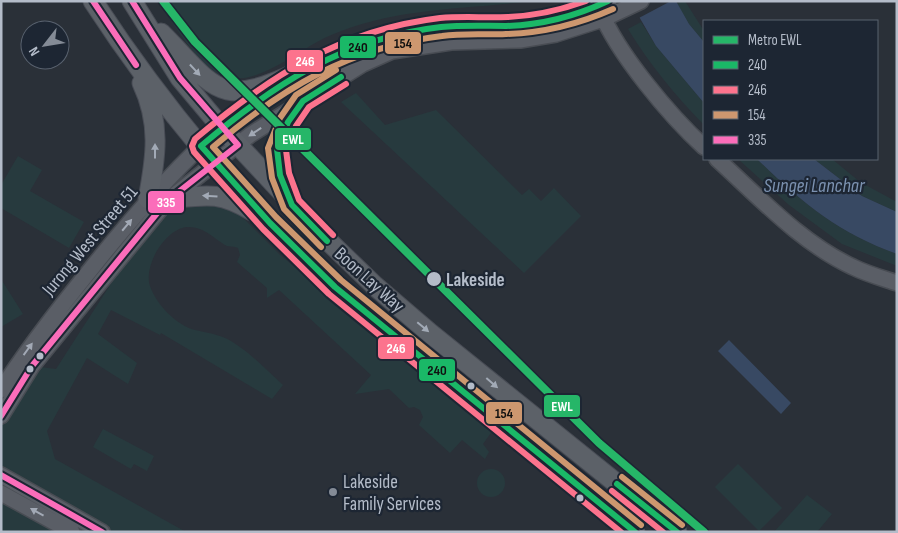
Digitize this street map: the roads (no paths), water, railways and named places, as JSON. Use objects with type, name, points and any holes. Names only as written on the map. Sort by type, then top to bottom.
[{"type":"main road","name":"Boon Lay Way","points":[[93,1],[124,49],[201,146],[270,223],[335,287],[635,532]]},
{"type":"main road","name":"Boon Lay Way","points":[[134,5],[180,78],[222,128],[292,204],[382,292],[520,408],[676,532]]},
{"type":"main road","points":[[134,5],[196,71],[209,83],[224,90],[251,90],[274,84],[298,72]]},
{"type":"main road","points":[[124,49],[148,95],[155,116],[155,161],[148,199]]},
{"type":"main road","points":[[292,204],[280,175],[277,150],[288,122],[303,101]]},
{"type":"main road","points":[[170,199],[210,194],[234,200],[270,223]]},
{"type":"street","points":[[635,4],[604,9],[646,83],[675,118],[703,146]]},
{"type":"street","name":"Jurong West Street 51","points":[[1,390],[58,307],[148,199],[201,146],[234,117],[298,72],[349,47],[387,36],[442,26],[528,25],[604,9]]},
{"type":"street","name":"Jurong West Street 51","points":[[1,416],[32,366],[170,199],[238,145],[303,101],[363,64],[392,51],[451,42],[529,39],[556,34],[604,9]]},
{"type":"street","points":[[718,160],[795,229],[816,245],[854,268],[897,283]]},
{"type":"street","points":[[1,475],[102,532]]},
{"type":"street","points":[[1,493],[72,532]]},
{"type":"water","points":[[630,1],[676,1],[689,24],[703,41],[703,102],[656,46]]},
{"type":"water","name":"Sungei Lanchar","points":[[758,160],[815,160],[862,196],[897,212],[897,254],[876,246],[838,226],[789,189]]},
{"type":"water","points":[[729,340],[791,403],[781,414],[718,351]]},
{"type":"metro line","name":"EWL","points":[[163,1],[195,42],[599,443],[704,532]]},
{"type":"place","name":"Lakeside","points":[[434,279]]},
{"type":"place","name":"Lakeside Family Services","points":[[333,492]]}]
